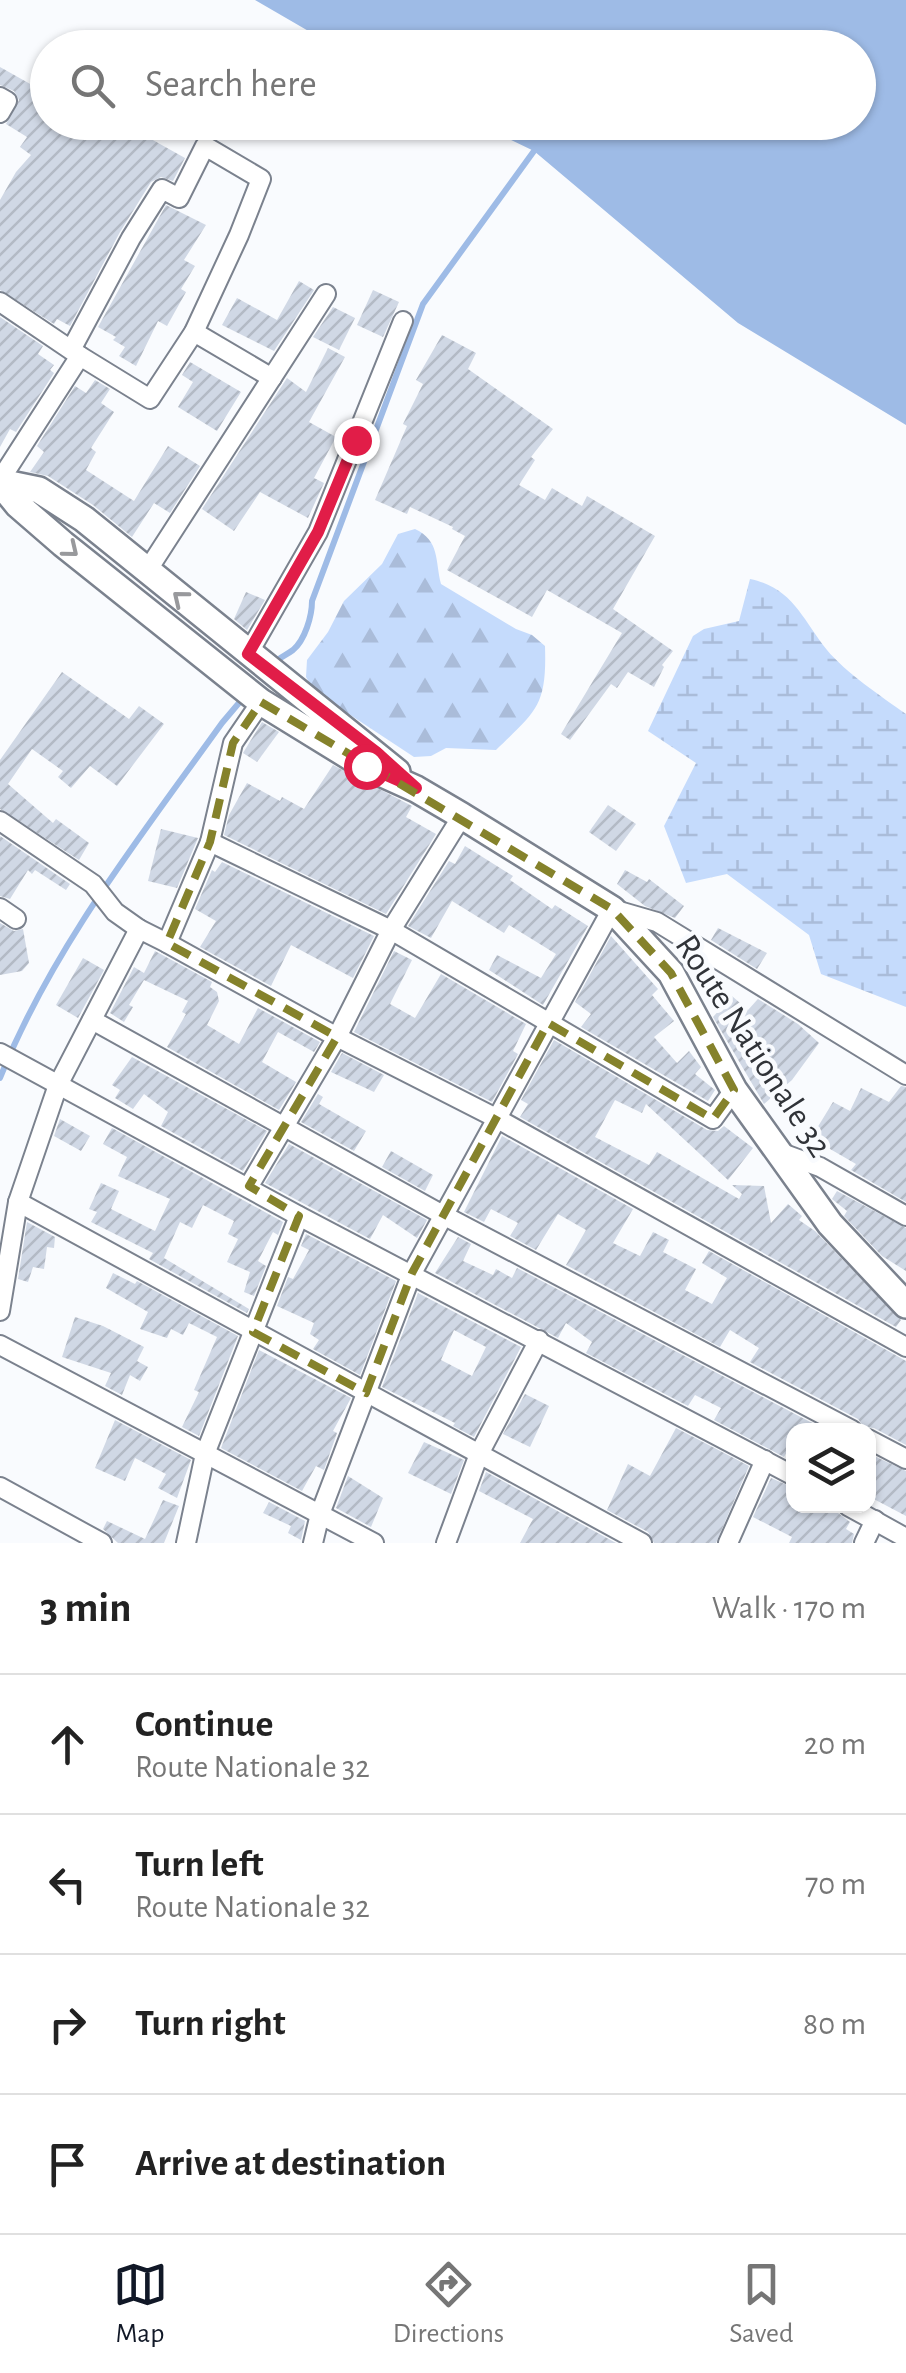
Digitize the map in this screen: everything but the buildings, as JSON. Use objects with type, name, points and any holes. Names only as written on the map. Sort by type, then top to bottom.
[{"type":"street","points":[[0,97],[7,101],[0,113]]},
{"type":"street","points":[[0,302],[75,353],[150,399],[194,332],[240,235],[261,178],[205,146],[178,198],[162,190],[131,238],[75,353],[0,482]]},
{"type":"street","points":[[147,571],[326,294]]},
{"type":"street","points":[[252,657],[318,532],[403,321]]},
{"type":"street","points":[[194,332],[272,378]]},
{"type":"street","name":"Route Nationale 32","points":[[0,482],[39,490],[84,519],[416,788]]},
{"type":"street","name":"Route Nationale 32","points":[[0,482],[18,504],[63,544],[258,699],[366,766],[416,788],[612,910],[671,973],[734,1090],[830,1224],[906,1305]]},
{"type":"street","points":[[167,943],[210,842],[233,743],[258,699]]},
{"type":"street","points":[[250,1186],[337,1037],[391,930],[462,816]]},
{"type":"street","points":[[0,821],[93,884],[115,912],[139,928],[337,1037],[496,1118],[906,1347]]},
{"type":"street","points":[[210,842],[391,930],[713,1119],[734,1090]]},
{"type":"street","points":[[313,1543],[320,1514],[412,1273],[612,910],[657,922],[906,1075]]},
{"type":"street","points":[[0,1311],[18,1202],[58,1085],[139,928]]},
{"type":"street","points":[[92,1020],[444,1215],[839,1423]]},
{"type":"street","points":[[0,1052],[299,1216],[786,1472]]},
{"type":"street","points":[[779,1152],[820,1167],[906,1216]]},
{"type":"street","points":[[18,1202],[642,1543]]},
{"type":"street","points":[[186,1543],[205,1454],[299,1216]]},
{"type":"street","points":[[446,1543],[479,1454],[539,1340]]},
{"type":"street","points":[[0,1346],[374,1543]]},
{"type":"street","points":[[876,1443],[906,1459]]},
{"type":"street","points":[[728,1543],[765,1460]]},
{"type":"street","points":[[0,1487],[102,1543]]},
{"type":"street","points":[[862,1513],[906,1538]]},
{"type":"street","points":[[864,1543],[875,1520]]},
{"type":"highlighted area","points":[[261,702],[612,909],[671,973],[734,1090],[713,1119],[548,1023],[412,1273],[366,1393],[253,1332],[299,1216],[249,1186],[337,1037],[167,943],[210,842],[233,743]]},
{"type":"green space","points":[[415,529],[433,545],[441,584],[545,646],[544,682],[536,706],[496,750],[446,748],[431,756],[414,757],[314,691],[306,677],[307,660],[344,601],[382,564],[398,534]]},
{"type":"green space","points":[[750,579],[787,597],[835,658],[906,714],[906,1007],[821,974],[809,935],[727,874],[686,883],[664,826],[696,763],[648,731],[693,636],[704,629],[739,621]]},
{"type":"shaded area","points":[[255,0],[906,0],[906,425],[738,323],[534,151],[511,140],[876,140],[876,30],[307,30]]},
{"type":"waterway","points":[[272,665],[293,650],[304,634],[312,601],[423,304],[534,151]]},
{"type":"waterway","points":[[0,1078],[45,984],[100,894],[244,697]]},
{"type":"route","points":[[356,440],[318,532],[248,654],[376,752],[416,788],[366,766]]}]
